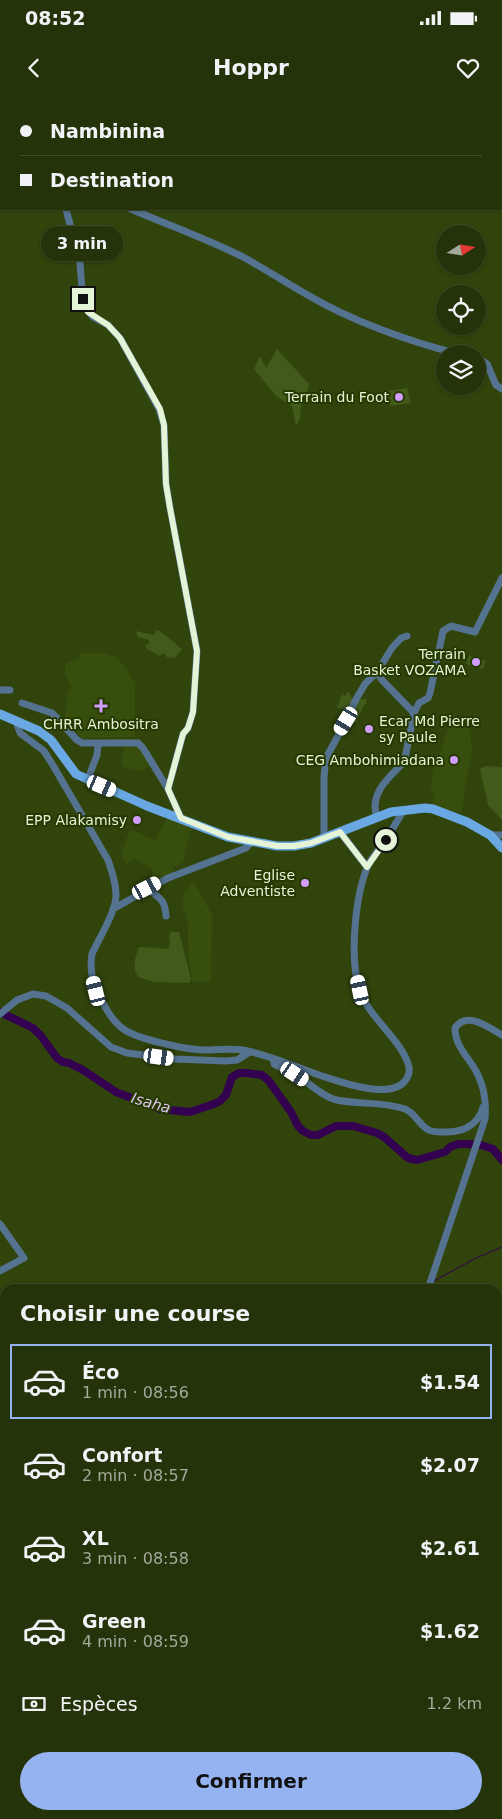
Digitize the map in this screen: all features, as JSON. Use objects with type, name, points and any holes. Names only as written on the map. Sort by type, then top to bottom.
[{"type":"main road","points":[[0,714],[39,731],[51,740],[76,774],[148,806],[228,837],[277,846],[294,846],[311,843],[391,812],[418,808],[433,809],[467,822],[490,835],[502,848]]},
{"type":"street","points":[[66,210],[79,255],[85,306],[93,317],[108,325],[120,338],[160,409],[164,425],[166,484],[197,651],[193,712],[188,728],[183,734],[168,789]]},
{"type":"street","points":[[133,210],[242,256],[343,313],[436,348]]},
{"type":"street","points":[[486,363],[496,385],[502,389]]},
{"type":"street","points":[[377,817],[375,804],[377,791],[404,763],[414,713],[419,703],[428,698],[430,693],[443,631],[451,626],[475,632],[502,578]]},
{"type":"street","points":[[493,594],[502,594]]},
{"type":"street","points":[[324,838],[324,777],[326,758],[346,721],[354,701],[365,684],[377,672],[392,648],[401,638],[407,636]]},
{"type":"street","points":[[377,672],[382,680],[414,713]]},
{"type":"street","points":[[0,690],[10,690]]},
{"type":"street","points":[[22,703],[52,713],[82,743],[138,743],[168,789],[181,818]]},
{"type":"street","points":[[16,721],[20,733],[44,751],[108,860],[113,875],[116,896],[113,909],[92,954],[91,972],[96,991],[114,1020],[122,1029],[132,1034],[185,1048],[250,1052],[346,1084],[375,1090],[391,1088],[404,1083],[408,1074],[408,1067],[399,1048],[368,1007],[360,990],[354,964],[355,930],[360,895],[367,867],[395,826],[403,810]]},
{"type":"street","points":[[88,780],[97,755],[98,744]]},
{"type":"street","points":[[340,832],[367,867]]},
{"type":"street","points":[[490,835],[502,836]]},
{"type":"street","points":[[113,909],[147,888],[246,848],[252,842]]},
{"type":"street","points":[[147,888],[164,902],[166,905],[166,916]]},
{"type":"street","points":[[0,1014],[11,1004],[33,994],[46,996],[67,1008],[111,1047],[127,1053],[175,1059],[237,1060],[250,1052]]},
{"type":"street","points":[[429,1284],[485,1119],[485,1102],[480,1079],[458,1044],[455,1028],[462,1020],[469,1019],[502,1035]]},
{"type":"street","points":[[274,1059],[274,1064],[295,1074],[332,1098],[376,1102],[406,1109],[412,1112],[427,1129],[435,1132],[466,1129],[482,1112],[485,1102]]},
{"type":"street","points":[[0,1224],[24,1258],[0,1271]]},
{"type":"shaded area","points":[[277,349],[309,384],[301,406],[300,419],[296,426],[292,406],[276,396],[254,369],[260,356],[266,368]]},
{"type":"shaded area","name":"Terrain du Foot","points":[[407,388],[411,403],[390,406],[387,391]]},
{"type":"shaded area","points":[[156,630],[160,631],[182,649],[175,658],[166,657],[165,653],[159,656],[147,649],[145,645],[149,644],[149,640],[138,637],[136,631],[154,635]]},
{"type":"shaded area","name":"CHRR Ambositra","points":[[79,653],[103,653],[116,657],[127,669],[135,684],[135,737],[82,738],[65,721],[68,689],[72,689],[65,674],[65,664],[80,657]]},
{"type":"shaded area","name":"Terrain Basket VOZAMA","points":[[469,655],[486,661],[483,669],[466,664]]},
{"type":"shaded area","points":[[343,692],[343,695],[346,696],[347,692],[349,692],[353,700],[349,707],[345,707],[345,709],[337,708]]},
{"type":"shaded area","points":[[360,699],[365,699],[367,703],[364,705],[356,723],[351,721],[350,717]]},
{"type":"shaded area","name":"CEG Ambohimiadana","points":[[460,716],[470,726],[471,744],[473,746],[461,813],[433,806],[434,792],[430,789],[434,767],[448,727],[451,727]]},
{"type":"shaded area","name":"CHRR Ambositra","points":[[124,746],[141,748],[152,766],[138,771],[124,768],[121,762]]},
{"type":"shaded area","points":[[485,766],[502,767],[502,820],[488,805],[480,769]]},
{"type":"shaded area","points":[[168,817],[193,828],[189,834],[184,861],[173,866],[174,872],[150,883],[153,870],[136,859],[126,864],[121,854],[130,829],[155,840]]},
{"type":"shaded area","points":[[190,883],[195,883],[212,915],[211,981],[207,982],[193,982],[189,964],[187,914],[183,911],[182,900],[185,889],[188,889]]},
{"type":"shaded area","points":[[171,932],[179,932],[191,979],[189,983],[154,982],[138,977],[135,970],[135,962],[139,947],[168,949]]},
{"type":"waterway","name":"Isaha","points":[[0,1012],[33,1028],[57,1058],[63,1062],[83,1070],[116,1092],[160,1109],[190,1112],[220,1101],[226,1095],[232,1077],[239,1073],[262,1075],[269,1081],[291,1112],[298,1126],[311,1135],[318,1135],[336,1126],[353,1126],[384,1137],[408,1158],[417,1160],[445,1152],[450,1147],[458,1144],[468,1144],[481,1145],[493,1149],[502,1160]]},
{"type":"waterway","points":[[434,1281],[476,1258],[502,1247]]},
{"type":"place","name":"Terrain du Foot","points":[[399,397]]},
{"type":"place","name":"Terrain Basket VOZAMA","points":[[476,662]]},
{"type":"place","name":"CHRR Ambositra","points":[[101,706]]},
{"type":"place","name":"Ecar Md Pierre sy Paule","points":[[369,729]]},
{"type":"place","name":"CEG Ambohimiadana","points":[[454,760]]},
{"type":"place","name":"EPP Alakamisy","points":[[137,820]]},
{"type":"place","name":"Eglise Adventiste","points":[[305,883]]},
{"type":"route","points":[[83,299],[88,312],[108,325],[120,338],[160,409],[164,425],[166,484],[197,651],[193,712],[188,728],[183,734],[168,789],[181,818],[228,837],[277,846],[311,843],[340,832],[367,867],[386,840]]}]
